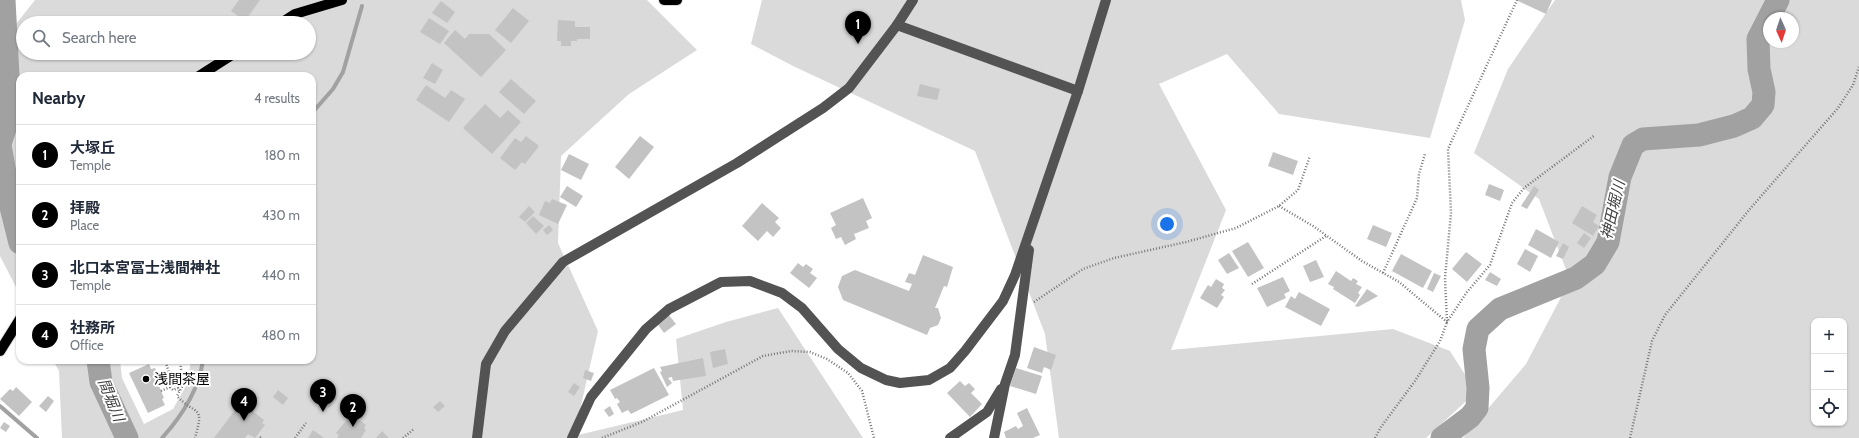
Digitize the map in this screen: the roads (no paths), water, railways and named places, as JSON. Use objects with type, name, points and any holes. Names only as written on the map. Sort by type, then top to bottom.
[{"type":"main road","points":[[292,16],[342,0]]},
{"type":"main road","points":[[664,0],[676,0]]},
{"type":"main road","points":[[205,72],[224,60]]},
{"type":"main road","points":[[0,351],[16,325]]},
{"type":"street","points":[[477,438],[486,364],[505,331],[563,262],[737,163],[823,108],[849,88],[897,25],[913,0]]},
{"type":"street","points":[[572,438],[591,397],[646,329],[669,309],[721,282],[750,281],[782,293],[802,308],[838,349],[861,368],[886,380],[900,383],[929,380],[950,368],[965,351],[1003,300],[1015,275],[1078,91],[1106,0]]},
{"type":"street","points":[[897,25],[1078,91]]},
{"type":"street","points":[[994,438],[1004,384],[1015,355],[1032,226]]},
{"type":"street","points":[[950,438],[986,412],[1004,384]]},
{"type":"waterway","name":"間堀川","points":[[0,144],[10,113],[4,0]]},
{"type":"waterway","name":"神田堀川","points":[[1442,438],[1470,417],[1477,408],[1478,388],[1474,349],[1478,329],[1500,309],[1576,278],[1595,264],[1608,242],[1620,177],[1633,145],[1643,139],[1699,135],[1734,126],[1752,118],[1763,105],[1764,92],[1759,69],[1758,39],[1778,0]]},
{"type":"waterway","points":[[316,108],[333,89],[343,72],[362,6]]},
{"type":"waterway","name":"間堀川","points":[[0,145],[16,227]]},
{"type":"waterway","name":"間堀川","points":[[99,364],[101,382],[127,438]]},
{"type":"waterway","points":[[162,438],[176,421],[188,402],[198,381],[202,364]]},
{"type":"waterway","points":[[0,406],[37,438]]},
{"type":"place","name":"大塚丘","points":[[858,44]]},
{"type":"place","name":"浅間茶屋","points":[[146,379]]},
{"type":"place","name":"北口本宮冨士浅間神社","points":[[323,412]]},
{"type":"place","name":"社務所","points":[[244,421]]},
{"type":"place","name":"拝殿","points":[[353,427]]}]
